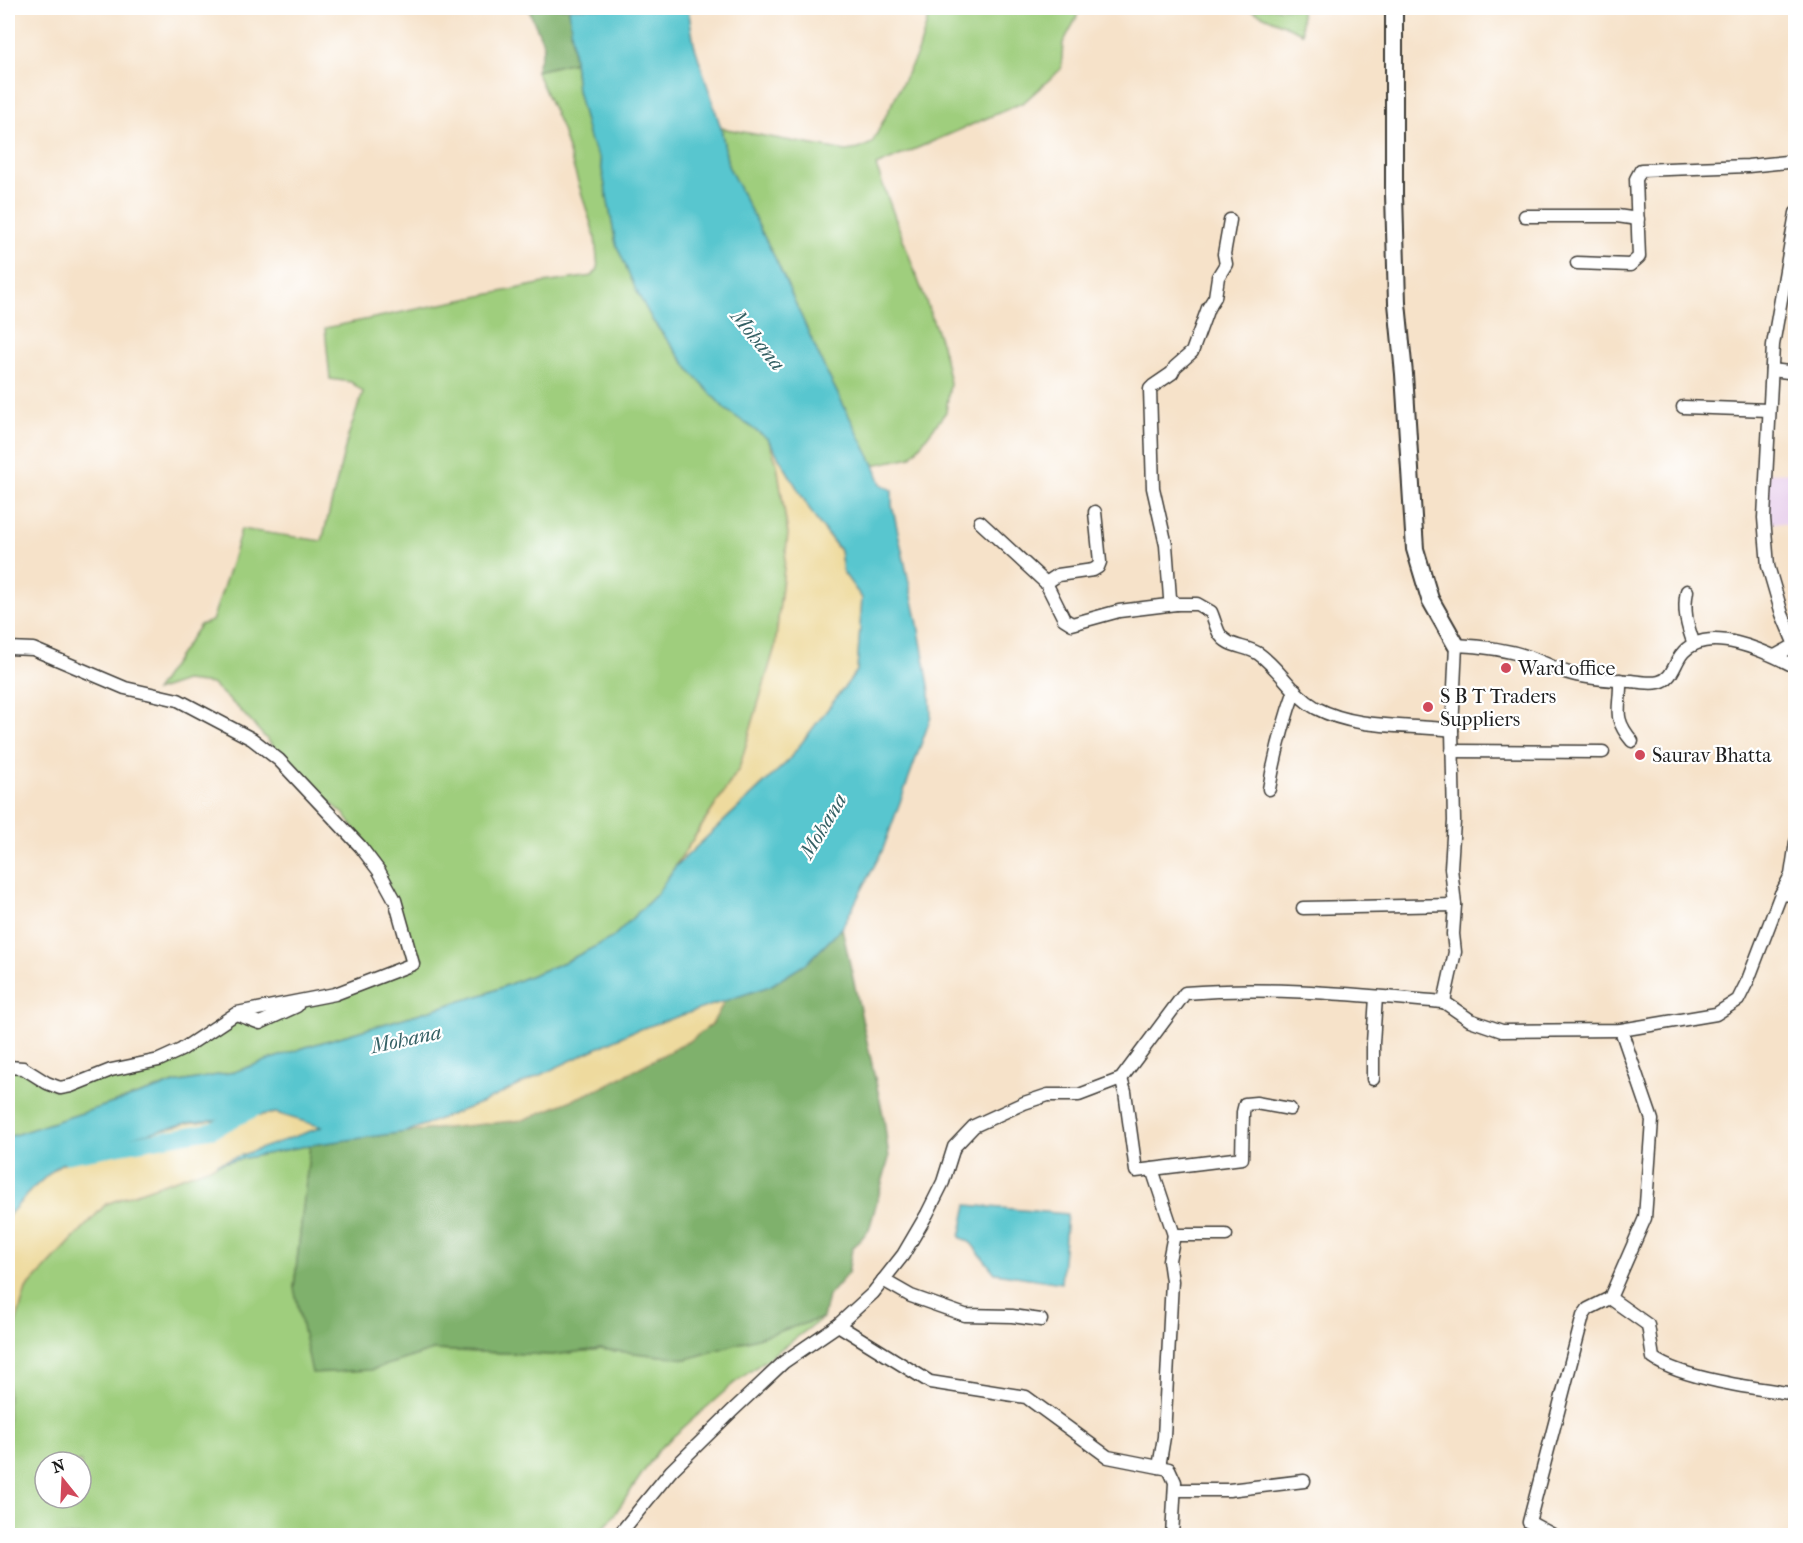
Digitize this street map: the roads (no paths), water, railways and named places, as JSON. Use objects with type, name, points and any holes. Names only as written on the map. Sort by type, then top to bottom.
[{"type":"main road","points":[[1394,8],[1394,194],[1397,303],[1404,374],[1415,549],[1430,599],[1456,645]]},
{"type":"street","points":[[1577,263],[1630,265],[1639,257],[1636,179],[1641,170],[1748,166],[1796,161]]},
{"type":"street","points":[[1775,656],[1795,645],[1782,614],[1768,566],[1764,518],[1773,345],[1796,213]]},
{"type":"street","points":[[1525,216],[1617,216],[1638,219]]},
{"type":"street","points":[[1176,604],[1170,598],[1166,545],[1154,488],[1150,389],[1172,373],[1175,367],[1192,352],[1208,308],[1215,297],[1218,277],[1226,264],[1224,254],[1230,220]]},
{"type":"street","points":[[1772,370],[1796,373]]},
{"type":"street","points":[[1683,407],[1769,410]]},
{"type":"street","points":[[1046,583],[1058,575],[1093,570],[1098,567],[1100,562],[1095,512]]},
{"type":"street","points":[[980,522],[1046,583],[1064,619],[1072,624],[1119,611],[1176,604],[1197,604],[1211,612],[1219,633],[1227,642],[1249,648],[1259,654],[1295,690],[1316,707],[1352,720],[1387,726],[1452,730]]},
{"type":"street","points":[[1687,591],[1686,617],[1694,644]]},
{"type":"street","points":[[1444,1002],[1455,952],[1453,934],[1455,905],[1451,868],[1454,821],[1452,730],[1456,645],[1487,646],[1528,656],[1572,674],[1620,680],[1659,682],[1672,674],[1679,657],[1689,646],[1717,640],[1739,643],[1775,656],[1796,667]]},
{"type":"street","points":[[8,648],[33,649],[125,688],[178,700],[252,739],[279,760],[360,846],[379,871],[395,900],[412,964],[335,994],[236,1014],[181,1050],[159,1060],[111,1070],[71,1086],[60,1088],[23,1068],[8,1067]]},
{"type":"street","points":[[1620,680],[1618,719],[1632,741]]},
{"type":"street","points":[[1269,789],[1283,723],[1295,690]]},
{"type":"street","points":[[1452,751],[1603,752]]},
{"type":"street","points":[[618,1536],[671,1471],[784,1362],[838,1325],[873,1293],[903,1255],[927,1214],[943,1182],[954,1146],[974,1126],[1024,1103],[1048,1095],[1079,1095],[1121,1079],[1185,993],[1233,989],[1444,1002],[1470,1020],[1502,1031],[1621,1030],[1716,1014],[1738,1000],[1748,980],[1781,894],[1791,875],[1796,842]]},
{"type":"street","points":[[1781,894],[1796,895]]},
{"type":"street","points":[[1303,908],[1455,905]]},
{"type":"street","points":[[1373,1079],[1376,997]]},
{"type":"street","points":[[1556,1536],[1529,1522],[1582,1316],[1588,1309],[1610,1298],[1645,1218],[1652,1120],[1621,1030]]},
{"type":"street","points":[[1121,1079],[1125,1092],[1136,1171],[1242,1158],[1245,1104],[1256,1103],[1290,1109]]},
{"type":"street","points":[[1152,1169],[1174,1235],[1169,1260],[1172,1281],[1164,1437],[1159,1467]]},
{"type":"street","points":[[1174,1235],[1226,1235]]},
{"type":"street","points":[[883,1280],[911,1296],[965,1315],[1012,1316],[1041,1320]]},
{"type":"street","points":[[1610,1298],[1648,1325],[1653,1358],[1660,1363],[1686,1373],[1796,1394]]},
{"type":"street","points":[[838,1325],[930,1382],[1026,1397],[1108,1457],[1169,1469],[1175,1482],[1172,1536]]},
{"type":"street","points":[[1175,1490],[1229,1490],[1304,1481]]},
{"type":"water","points":[[569,8],[688,8],[694,44],[721,128],[728,166],[776,260],[824,367],[874,465],[881,484],[892,490],[892,505],[930,691],[931,717],[883,849],[842,928],[807,963],[770,986],[631,1032],[483,1102],[406,1132],[311,1145],[216,1164],[322,1127],[276,1113],[187,1123],[107,1144],[59,1165],[31,1190],[8,1216],[8,1137],[175,1083],[234,1072],[306,1047],[485,994],[567,961],[612,938],[657,894],[675,867],[787,762],[857,671],[862,598],[843,572],[840,550],[815,518],[768,439],[725,409],[693,374],[653,321],[636,290],[616,244],[600,159],[589,138],[577,90]]},
{"type":"water","points":[[967,1205],[1067,1214],[1061,1283],[995,1273],[971,1243],[960,1237]]},
{"type":"waterway","name":"Mohana","points":[[67,1156],[213,1130],[257,1108]]},
{"type":"place","name":"Ward office","points":[[1506,668]]},
{"type":"place","name":"S B T Traders Suppliers","points":[[1428,707]]},
{"type":"place","name":"Saurav Bhatta","points":[[1640,755]]}]
